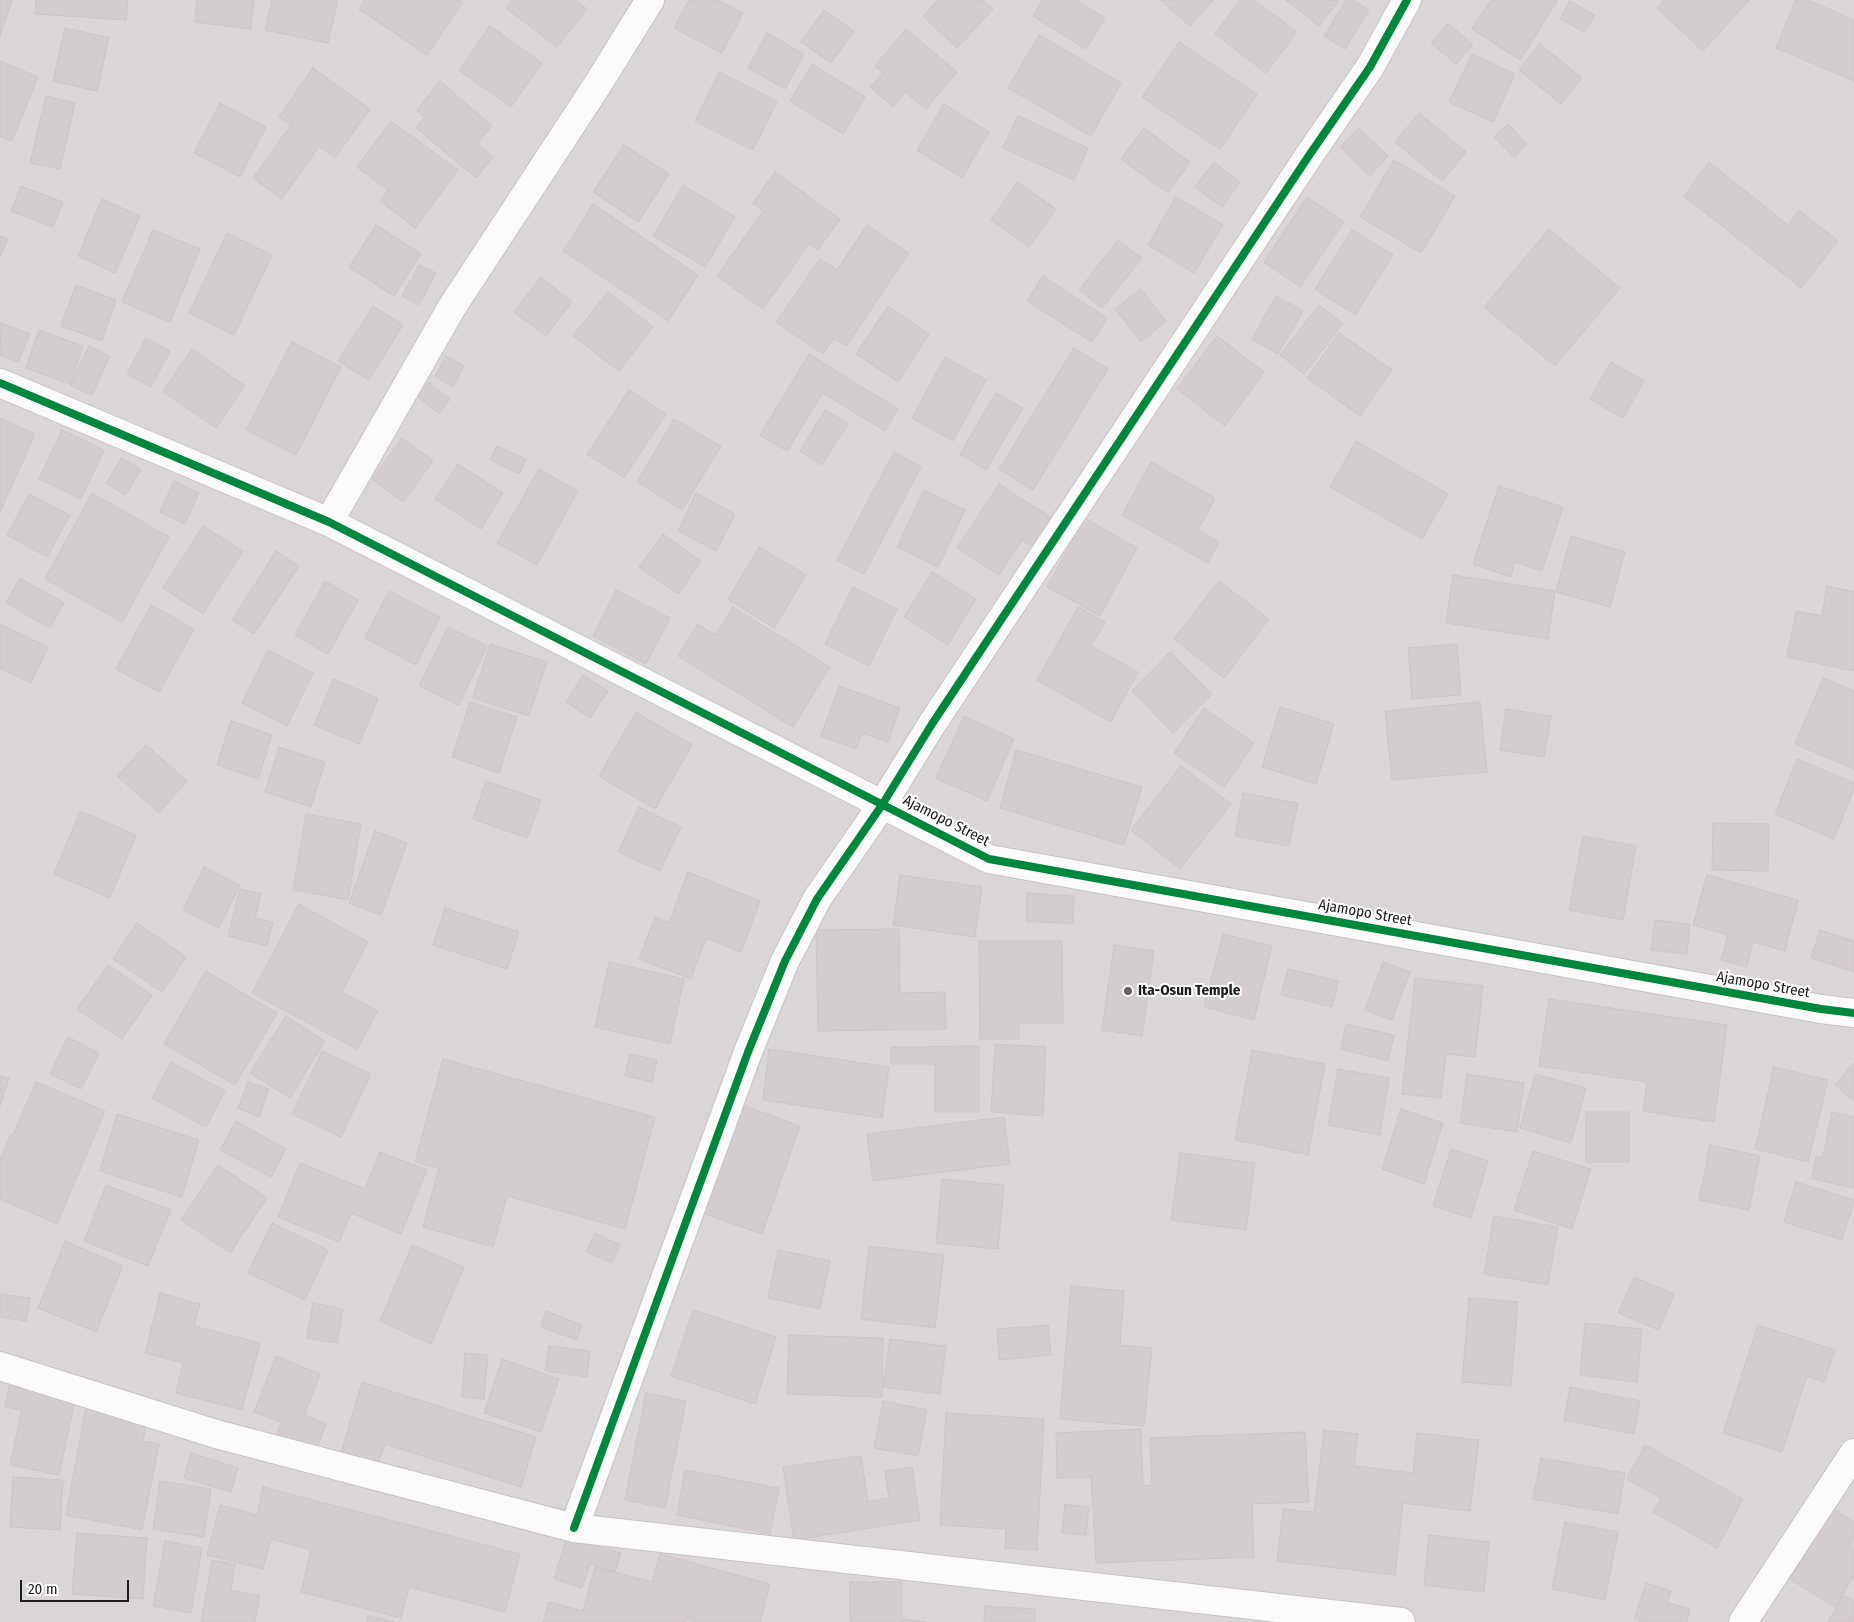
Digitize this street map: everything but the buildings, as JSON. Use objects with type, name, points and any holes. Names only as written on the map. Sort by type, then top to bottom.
[{"type":"street","points":[[329,522],[452,307],[596,88],[650,0]]},
{"type":"street","points":[[574,1528],[748,1052],[785,962],[817,899],[882,805],[943,708],[1308,157],[1370,67],[1407,0]]},
{"type":"street","name":"Ajamopo Street","points":[[0,383],[329,522],[989,859],[1854,1014]]},
{"type":"street","points":[[0,1366],[216,1434],[574,1528],[1401,1622]]},
{"type":"street","points":[[1743,1622],[1854,1452]]},
{"type":"shaded area","points":[[0,0],[1854,0],[1854,1622],[0,1622]]},
{"type":"cycle path","points":[[574,1528],[748,1052],[785,961],[817,899],[882,805],[932,724],[1308,157],[1370,67],[1407,0]]},
{"type":"cycle path","points":[[0,383],[329,522],[989,859],[1821,1009],[1854,1013]]},
{"type":"place","name":"Ita-Osun Temple","points":[[1128,991]]}]
